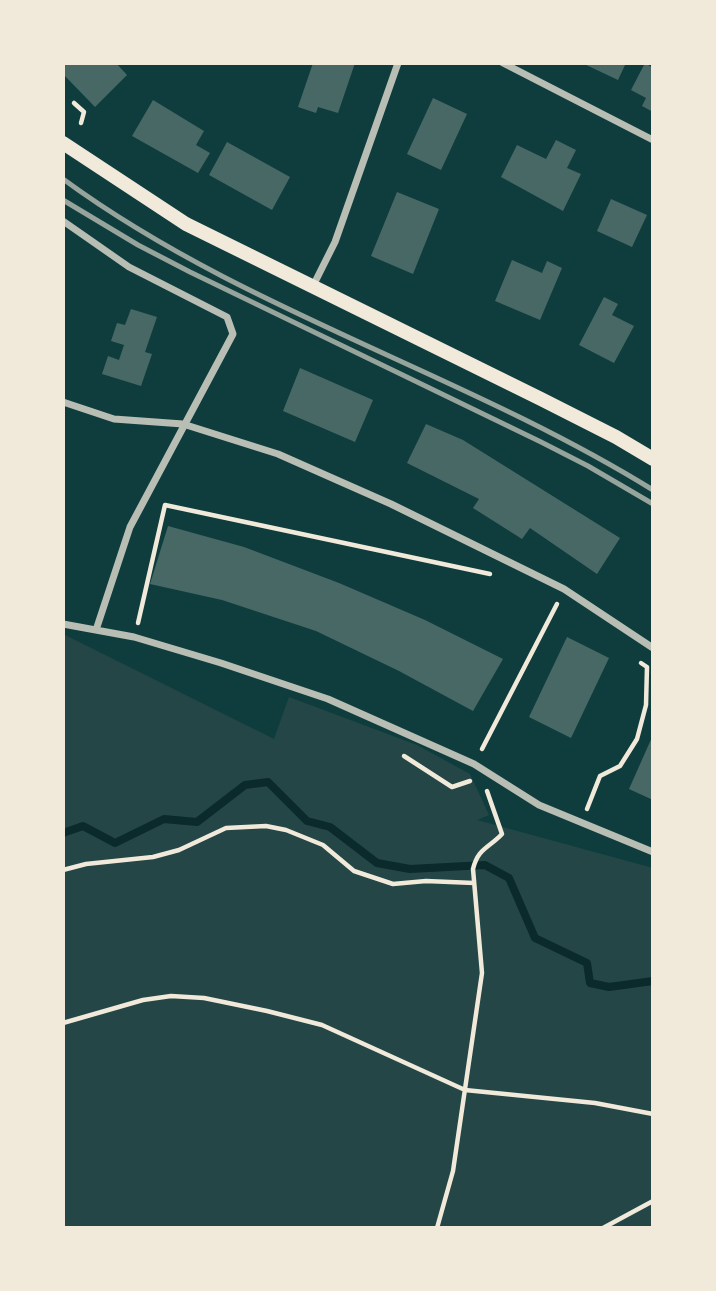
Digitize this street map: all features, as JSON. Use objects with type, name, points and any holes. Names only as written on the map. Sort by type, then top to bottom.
[{"type":"main road","points":[[63,143],[186,224],[541,399],[653,459]]},
{"type":"street","points":[[312,288],[335,242],[398,63]]},
{"type":"street","points":[[503,63],[653,140]]},
{"type":"street","points":[[63,221],[130,267],[227,317],[233,334],[183,424],[131,527],[96,630]]},
{"type":"street","points":[[63,402],[114,419],[183,424],[278,454],[391,504],[564,589],[653,648]]},
{"type":"street","points":[[63,624],[134,638],[221,663],[328,699],[474,764],[539,806],[653,852]]},
{"type":"path","points":[[74,103],[84,112],[81,123]]},
{"type":"path","points":[[134,638],[165,505],[498,575]]},
{"type":"path","points":[[437,1228],[453,1171],[482,973],[472,869],[475,857],[502,834],[474,764],[564,589]]},
{"type":"path","points":[[581,823],[600,776],[620,766],[637,739],[646,705],[647,667],[637,660]]},
{"type":"path","points":[[404,756],[452,787],[481,778]]},
{"type":"path","points":[[63,870],[86,864],[140,859],[179,850],[226,828],[266,826],[286,830],[323,845],[354,871],[393,884],[426,881],[474,883]]},
{"type":"path","points":[[63,1023],[143,1000],[171,996],[204,999],[321,1025],[465,1090],[595,1103],[653,1114]]},
{"type":"path","points":[[603,1228],[653,1200]]},
{"type":"shaded area","points":[[63,634],[274,739],[289,697],[417,745],[470,774],[489,815],[477,820],[653,868],[653,1228],[63,1228]]},
{"type":"building","points":[[63,63],[116,63],[127,75],[95,107],[63,74]]},
{"type":"building","points":[[313,63],[355,63],[338,113],[318,107],[316,113],[298,107]]},
{"type":"building","points":[[582,63],[626,63],[618,80]]},
{"type":"building","points":[[645,63],[653,68],[653,112],[642,106],[646,98],[631,90]]},
{"type":"building","points":[[433,98],[467,114],[441,170],[407,154]]},
{"type":"building","points":[[153,100],[204,131],[196,145],[210,153],[198,173],[132,136]]},
{"type":"building","points":[[556,140],[576,150],[567,168],[581,174],[563,211],[501,177],[517,145],[546,159]]},
{"type":"building","points":[[227,142],[290,177],[272,210],[209,175]]},
{"type":"building","points":[[397,192],[439,209],[413,274],[371,256]]},
{"type":"building","points":[[611,199],[647,215],[632,247],[597,231]]},
{"type":"building","points":[[512,260],[542,273],[547,261],[562,268],[540,320],[495,301]]},
{"type":"building","points":[[604,297],[618,304],[612,315],[634,326],[614,363],[579,345]]},
{"type":"building","points":[[131,309],[157,317],[145,352],[152,354],[141,386],[102,374],[108,356],[119,360],[124,345],[111,341],[117,323],[125,325]]},
{"type":"building","points":[[300,368],[373,400],[355,442],[283,411]]},
{"type":"building","points":[[426,424],[463,440],[620,538],[597,574],[530,528],[522,539],[473,508],[479,499],[407,463]]},
{"type":"building","points":[[168,526],[244,547],[339,583],[425,620],[503,659],[473,711],[316,631],[222,600],[150,584]]},
{"type":"building","points":[[567,637],[609,658],[571,738],[529,717]]},
{"type":"building","points":[[653,735],[653,800],[629,789]]},
{"type":"waterway","points":[[63,833],[83,826],[115,843],[164,819],[197,822],[245,785],[268,782],[307,821],[330,827],[377,863],[410,869],[485,865],[509,878],[535,938],[587,963],[590,983],[609,987],[653,981]]},
{"type":"railway","points":[[63,179],[132,225],[205,267],[279,305],[581,448],[653,490]]},
{"type":"railway","points":[[63,200],[138,245],[190,272],[541,442],[653,504]]}]
